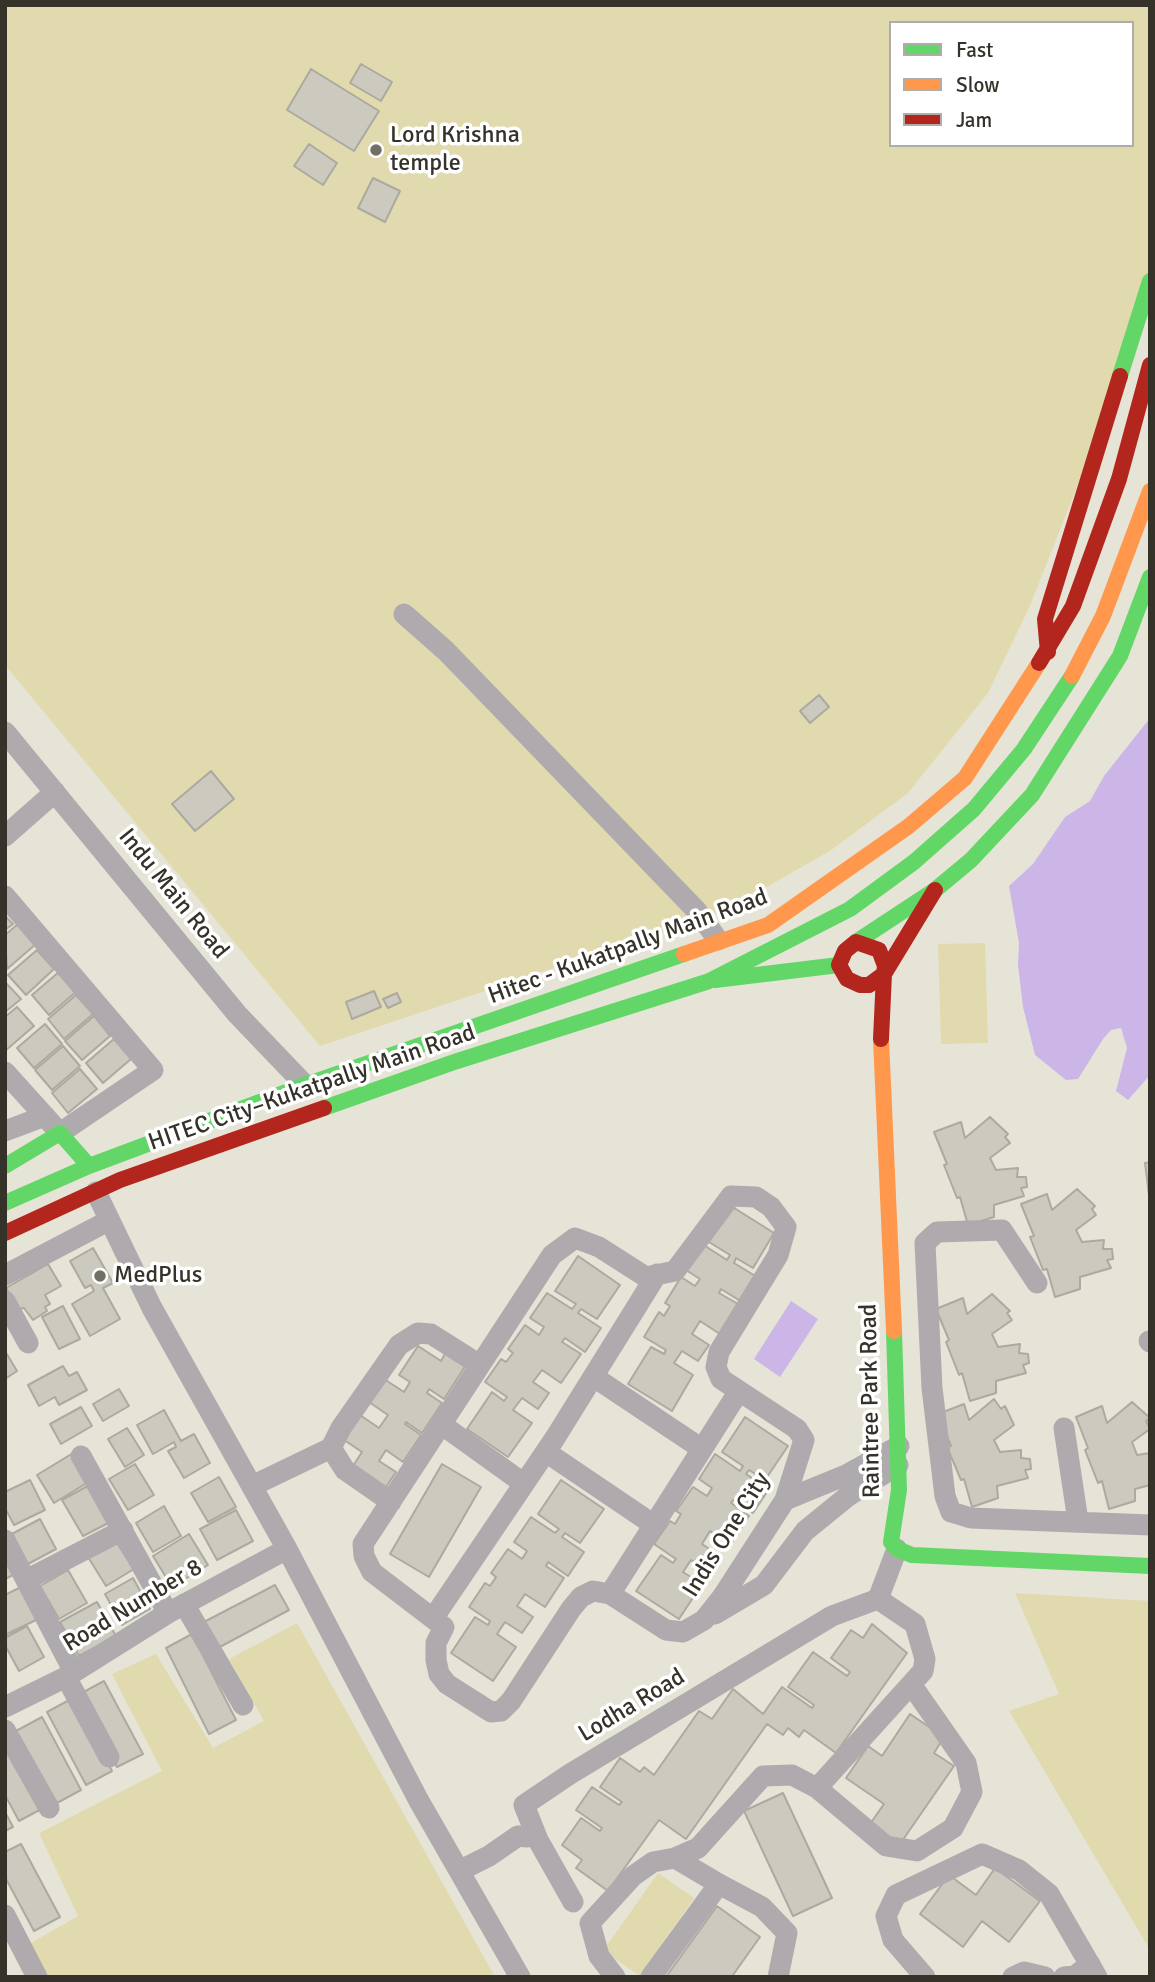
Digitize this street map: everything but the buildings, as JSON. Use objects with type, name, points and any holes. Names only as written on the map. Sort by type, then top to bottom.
[{"type":"main road","points":[[1048,652],[1045,619],[1150,281]]},
{"type":"main road","name":"Hitec - Kukatpally Main Road","points":[[5,1203],[89,1166],[305,1086],[718,940],[768,925],[909,826],[965,778],[1048,652],[1073,606],[1119,479],[1150,365]]},
{"type":"main road","name":"HITEC City–Kukatpally Main Road","points":[[5,1233],[120,1180],[457,1061],[709,981],[850,909],[914,862],[974,809],[1024,749],[1064,692],[1103,616],[1150,491]]},
{"type":"main road","points":[[839,965],[845,951],[856,942],[935,890],[971,860],[1032,795],[1120,656],[1150,577]]},
{"type":"main road","points":[[839,965],[853,983],[869,985],[884,974],[935,890]]},
{"type":"main road","points":[[856,942],[879,950],[884,961],[884,974]]},
{"type":"main road","points":[[709,981],[839,965]]},
{"type":"main road","name":"Raintree Park Road","points":[[884,974],[881,1038],[898,1455],[897,1548]]},
{"type":"main road","name":"Raintree Park Road","points":[[853,983],[881,1038]]},
{"type":"main road","points":[[5,1166],[60,1133],[89,1166]]},
{"type":"main road","points":[[897,1548],[1150,1566]]},
{"type":"street","points":[[404,614],[446,651],[696,910],[718,940]]},
{"type":"street","name":"Indu Main Road","points":[[5,732],[245,1023],[305,1086]]},
{"type":"street","points":[[5,836],[55,792]]},
{"type":"street","points":[[5,896],[153,1070],[60,1133],[5,1072]]},
{"type":"street","points":[[5,1131],[45,1116]]},
{"type":"street","points":[[96,1192],[152,1308],[287,1549],[419,1801],[520,1977]]},
{"type":"street","name":"Indis One City","points":[[610,1594],[666,1630],[683,1632],[704,1620],[723,1596],[785,1500],[804,1440],[797,1429],[721,1379],[716,1367],[719,1352],[778,1255],[786,1227],[771,1207],[756,1197],[731,1196],[675,1271],[657,1274]]},
{"type":"street","points":[[5,1275],[108,1221]]},
{"type":"street","points":[[1037,1283],[1002,1230],[937,1232],[925,1243],[932,1388],[945,1496],[951,1513],[971,1518],[1150,1525]]},
{"type":"street","points":[[657,1274],[646,1277],[599,1247],[575,1238],[552,1255],[363,1544],[364,1556],[372,1572],[444,1626],[436,1643],[439,1674],[447,1684],[491,1712],[501,1711],[511,1701],[581,1597],[593,1591],[610,1594],[739,1391]]},
{"type":"street","points":[[433,1616],[546,1452],[657,1274]]},
{"type":"street","points":[[5,1301],[28,1343]]},
{"type":"street","points":[[252,1486],[331,1448],[341,1427],[398,1345],[418,1333],[431,1334],[480,1365]]},
{"type":"street","points":[[594,1377],[702,1449]]},
{"type":"street","points":[[441,1424],[523,1483]]},
{"type":"street","points":[[1064,1428],[1078,1521]]},
{"type":"street","points":[[331,1448],[345,1470],[391,1502]]},
{"type":"street","points":[[546,1452],[654,1525]]},
{"type":"street","points":[[785,1500],[898,1455]]},
{"type":"street","points":[[704,1620],[764,1585],[804,1531],[898,1455]]},
{"type":"street","points":[[81,1456],[123,1530],[243,1705]]},
{"type":"street","points":[[804,1531],[819,1487]]},
{"type":"street","points":[[26,1580],[123,1530]]},
{"type":"street","points":[[5,1540],[109,1756]]},
{"type":"street","points":[[879,1592],[897,1548]]},
{"type":"street","points":[[879,1592],[897,1548]]},
{"type":"street","name":"Road Number 8","points":[[5,1707],[70,1674],[176,1609],[287,1549]]},
{"type":"street","points":[[879,1592],[914,1606],[922,1616]]},
{"type":"street","points":[[817,1788],[913,1687],[923,1671],[925,1659],[915,1624],[879,1592]]},
{"type":"street","name":"Lodha Road","points":[[573,1902],[531,1835],[524,1805],[532,1797],[832,1616],[879,1592]]},
{"type":"street","points":[[615,1977],[599,1956],[590,1923],[633,1876],[653,1862],[675,1858],[698,1848],[763,1776],[792,1775],[817,1788],[886,1846],[918,1851],[953,1828],[972,1792],[966,1763],[913,1687]]},
{"type":"street","points":[[5,1730],[49,1808]]},
{"type":"street","points":[[461,1870],[489,1856],[518,1836],[531,1835]]},
{"type":"street","points":[[925,1977],[892,1940],[886,1916],[896,1895],[982,1854],[1019,1870],[1049,1894],[1094,1970],[1064,1977]]},
{"type":"street","points":[[675,1858],[762,1907],[787,1933],[778,1977]]},
{"type":"street","points":[[651,1977],[719,1884]]},
{"type":"street","points":[[5,1915],[37,1977]]},
{"type":"street","points":[[1013,1977],[1024,1972],[1045,1977]]},
{"type":"shaded area","points":[[5,5],[1150,5],[1150,283],[1088,459],[1029,608],[988,693],[908,793],[830,851],[724,911],[320,1046],[5,665]]},
{"type":"shaded area","points":[[1150,718],[1150,1075],[1128,1100],[1116,1091],[1127,1048],[1121,1028],[1111,1030],[1103,1039],[1078,1079],[1066,1080],[1035,1055],[1023,1007],[1018,965],[1019,943],[1009,886],[1033,864],[1065,817],[1090,801],[1104,776]]},
{"type":"shaded area","points":[[985,943],[988,1043],[941,1044],[938,944]]},
{"type":"shaded area","points":[[791,1301],[818,1319],[780,1377],[754,1359]]},
{"type":"shaded area","points":[[1015,1593],[1150,1601],[1150,1950],[1009,1711],[1059,1694]]},
{"type":"shaded area","points":[[297,1623],[495,1977],[48,1977],[31,1943],[78,1916],[39,1833],[162,1771],[112,1674],[156,1654],[213,1748],[264,1721],[229,1659]]},
{"type":"shaded area","points":[[658,1873],[694,1898],[640,1976],[603,1951]]},
{"type":"traffic: fast","points":[[1120,376],[1150,281]]},
{"type":"traffic: fast","points":[[856,942],[935,890],[971,860],[1032,795],[1120,656],[1150,577]]},
{"type":"traffic: fast","points":[[324,1108],[457,1061],[709,981],[850,909],[914,862],[974,809],[1024,749],[1072,676]]},
{"type":"traffic: fast","points":[[5,1203],[89,1166],[305,1085],[684,954]]},
{"type":"traffic: fast","points":[[715,980],[839,965]]},
{"type":"traffic: fast","points":[[5,1166],[60,1133],[89,1166]]},
{"type":"traffic: fast","points":[[894,1331],[899,1490],[891,1542],[897,1549],[912,1555],[1150,1566]]},
{"type":"traffic: slow","points":[[1072,676],[1103,616],[1150,491]]},
{"type":"traffic: slow","points":[[684,954],[768,925],[909,826],[965,778],[1039,663]]},
{"type":"traffic: slow","points":[[881,1039],[894,1331]]},
{"type":"traffic: jam","points":[[1039,663],[1073,606],[1119,479],[1150,365]]},
{"type":"traffic: jam","points":[[1048,652],[1045,619],[1120,376]]},
{"type":"traffic: jam","points":[[881,1039],[884,974],[885,966],[879,950],[856,942],[845,951],[839,965],[847,979],[860,985],[869,985],[884,974],[935,890]]},
{"type":"traffic: jam","points":[[5,1233],[120,1180],[324,1108]]},
{"type":"place","name":"Lord Krishna temple","points":[[376,150]]},
{"type":"place","name":"MedPlus","points":[[100,1276]]}]
